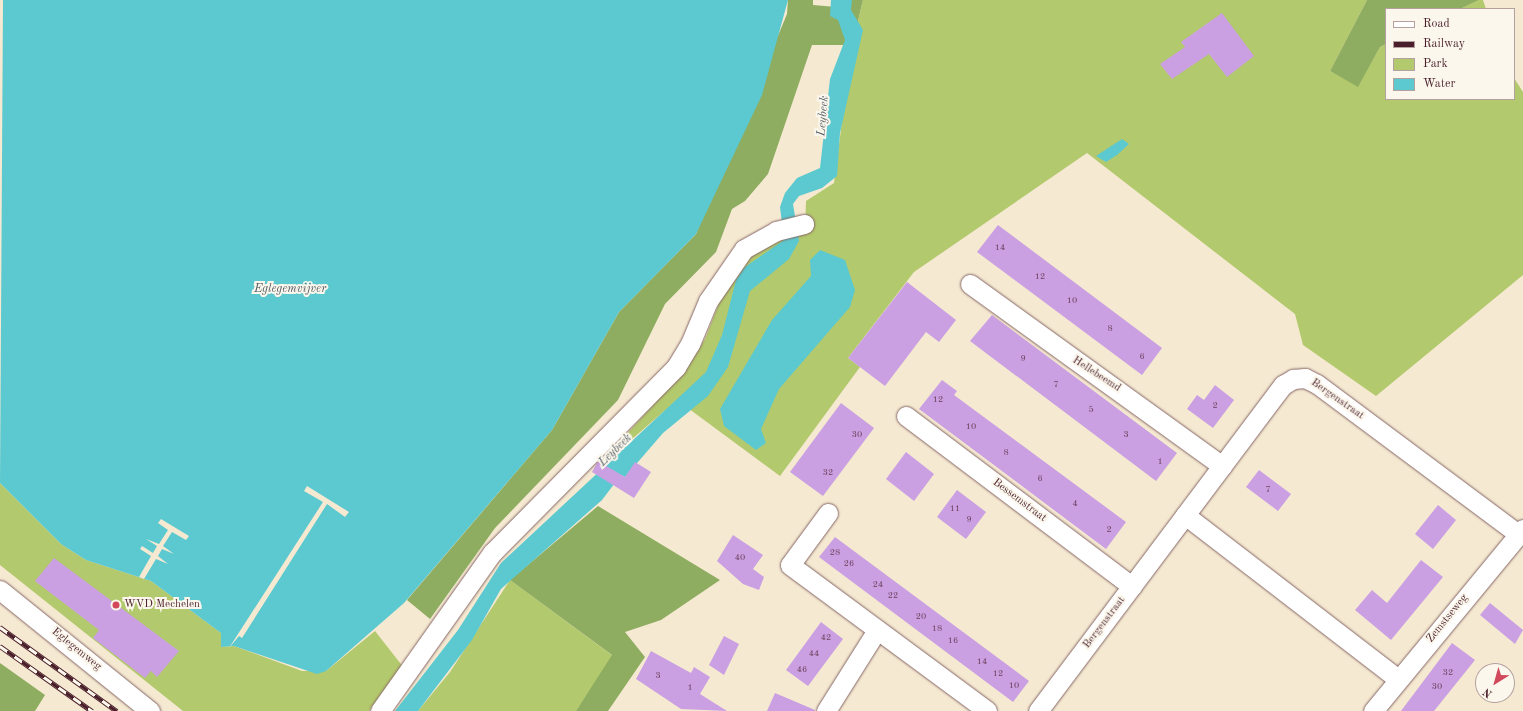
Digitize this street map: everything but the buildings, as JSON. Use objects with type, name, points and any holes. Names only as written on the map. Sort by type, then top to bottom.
[{"type":"street","points":[[380,711],[492,553],[676,366],[690,344],[708,301],[744,249],[776,231],[804,224]]},
{"type":"street","name":"Hellebeemd","points":[[970,284],[1222,466]]},
{"type":"street","name":"Bergenstraat","points":[[1038,711],[1283,385],[1293,379],[1305,378],[1520,531]]},
{"type":"street","name":"Bessemstraat","points":[[906,416],[1132,586]]},
{"type":"street","points":[[828,513],[790,565],[987,711]]},
{"type":"street","points":[[1185,515],[1398,680]]},
{"type":"street","name":"Zemstseweg","points":[[1373,711],[1520,531]]},
{"type":"street","name":"Eglegemweg","points":[[0,590],[150,711]]},
{"type":"street","points":[[826,711],[877,630]]},
{"type":"green space","points":[[788,0],[813,0],[813,5],[836,7],[836,0],[863,0],[852,45],[812,45],[768,174],[745,201],[732,209],[716,252],[665,304],[618,400],[495,528],[430,619],[407,600],[552,430],[619,312],[696,234],[787,14]]},
{"type":"green space","points":[[863,0],[1367,0],[1330,71],[1358,86],[1380,47],[1385,44],[1385,100],[1515,100],[1515,80],[1523,92],[1523,275],[1376,396],[1303,345],[1295,314],[1087,153],[914,272],[848,358],[860,367],[780,476],[677,400],[609,459],[602,461],[688,367],[705,339],[723,293],[748,258],[769,239],[805,231],[806,201],[834,183],[852,45]]},
{"type":"green space","points":[[1367,0],[1479,0],[1462,8],[1385,8],[1385,44],[1380,47],[1358,87],[1330,71]]},
{"type":"green space","points":[[1479,0],[1483,0],[1486,8],[1462,8]]},
{"type":"green space","name":"WVD Mechelen","points":[[0,483],[61,544],[86,560],[151,581],[221,633],[221,647],[234,646],[302,671],[326,671],[375,631],[404,668],[369,711],[183,711],[0,565]]},
{"type":"green space","points":[[598,506],[720,580],[661,620],[625,632],[645,657],[608,711],[576,711],[612,655],[510,580]]},
{"type":"green space","points":[[510,580],[613,656],[576,711],[418,711],[450,672]]},
{"type":"green space","points":[[0,663],[45,695],[35,711],[0,711]]},
{"type":"water","name":"Eglegemvijver","points":[[3,0],[788,0],[762,95],[696,234],[619,312],[552,430],[404,603],[326,671],[317,674],[234,646],[221,647],[221,633],[151,581],[86,560],[61,544],[0,483]]},
{"type":"water","points":[[831,0],[852,0],[851,10],[863,30],[840,133],[837,176],[822,188],[799,196],[793,204],[799,241],[789,259],[750,291],[728,367],[708,396],[663,433],[625,477],[621,475],[602,500],[501,589],[472,640],[418,711],[395,711],[458,630],[501,563],[706,372],[722,335],[736,280],[745,267],[784,240],[780,207],[785,193],[797,178],[820,168],[830,79],[845,40],[838,20],[830,16]]},
{"type":"water","points":[[1122,139],[1129,144],[1117,155],[1106,162],[1096,156]]},
{"type":"water","points":[[820,250],[845,260],[855,290],[850,307],[779,389],[761,429],[766,443],[756,450],[724,426],[720,409],[772,320],[811,276],[810,260]]},
{"type":"pier","points":[[307,486],[349,512],[345,517],[327,504],[242,638],[239,636],[229,648],[323,502],[304,491]]},
{"type":"pier","points":[[161,519],[189,536],[186,540],[172,532],[163,546],[174,554],[162,549],[158,556],[168,564],[156,559],[144,579],[139,577],[151,556],[140,549],[142,546],[153,553],[157,546],[146,539],[159,544],[168,530],[158,523]]},
{"type":"railway","points":[[0,627],[117,711]]},
{"type":"railway","points":[[0,646],[92,711]]},
{"type":"place","name":"WVD Mechelen","points":[[116,605]]},
{"type":"water label","name":"Leybeek","points":[[824,116]]},
{"type":"water label","name":"Leybeek","points":[[616,451]]}]
